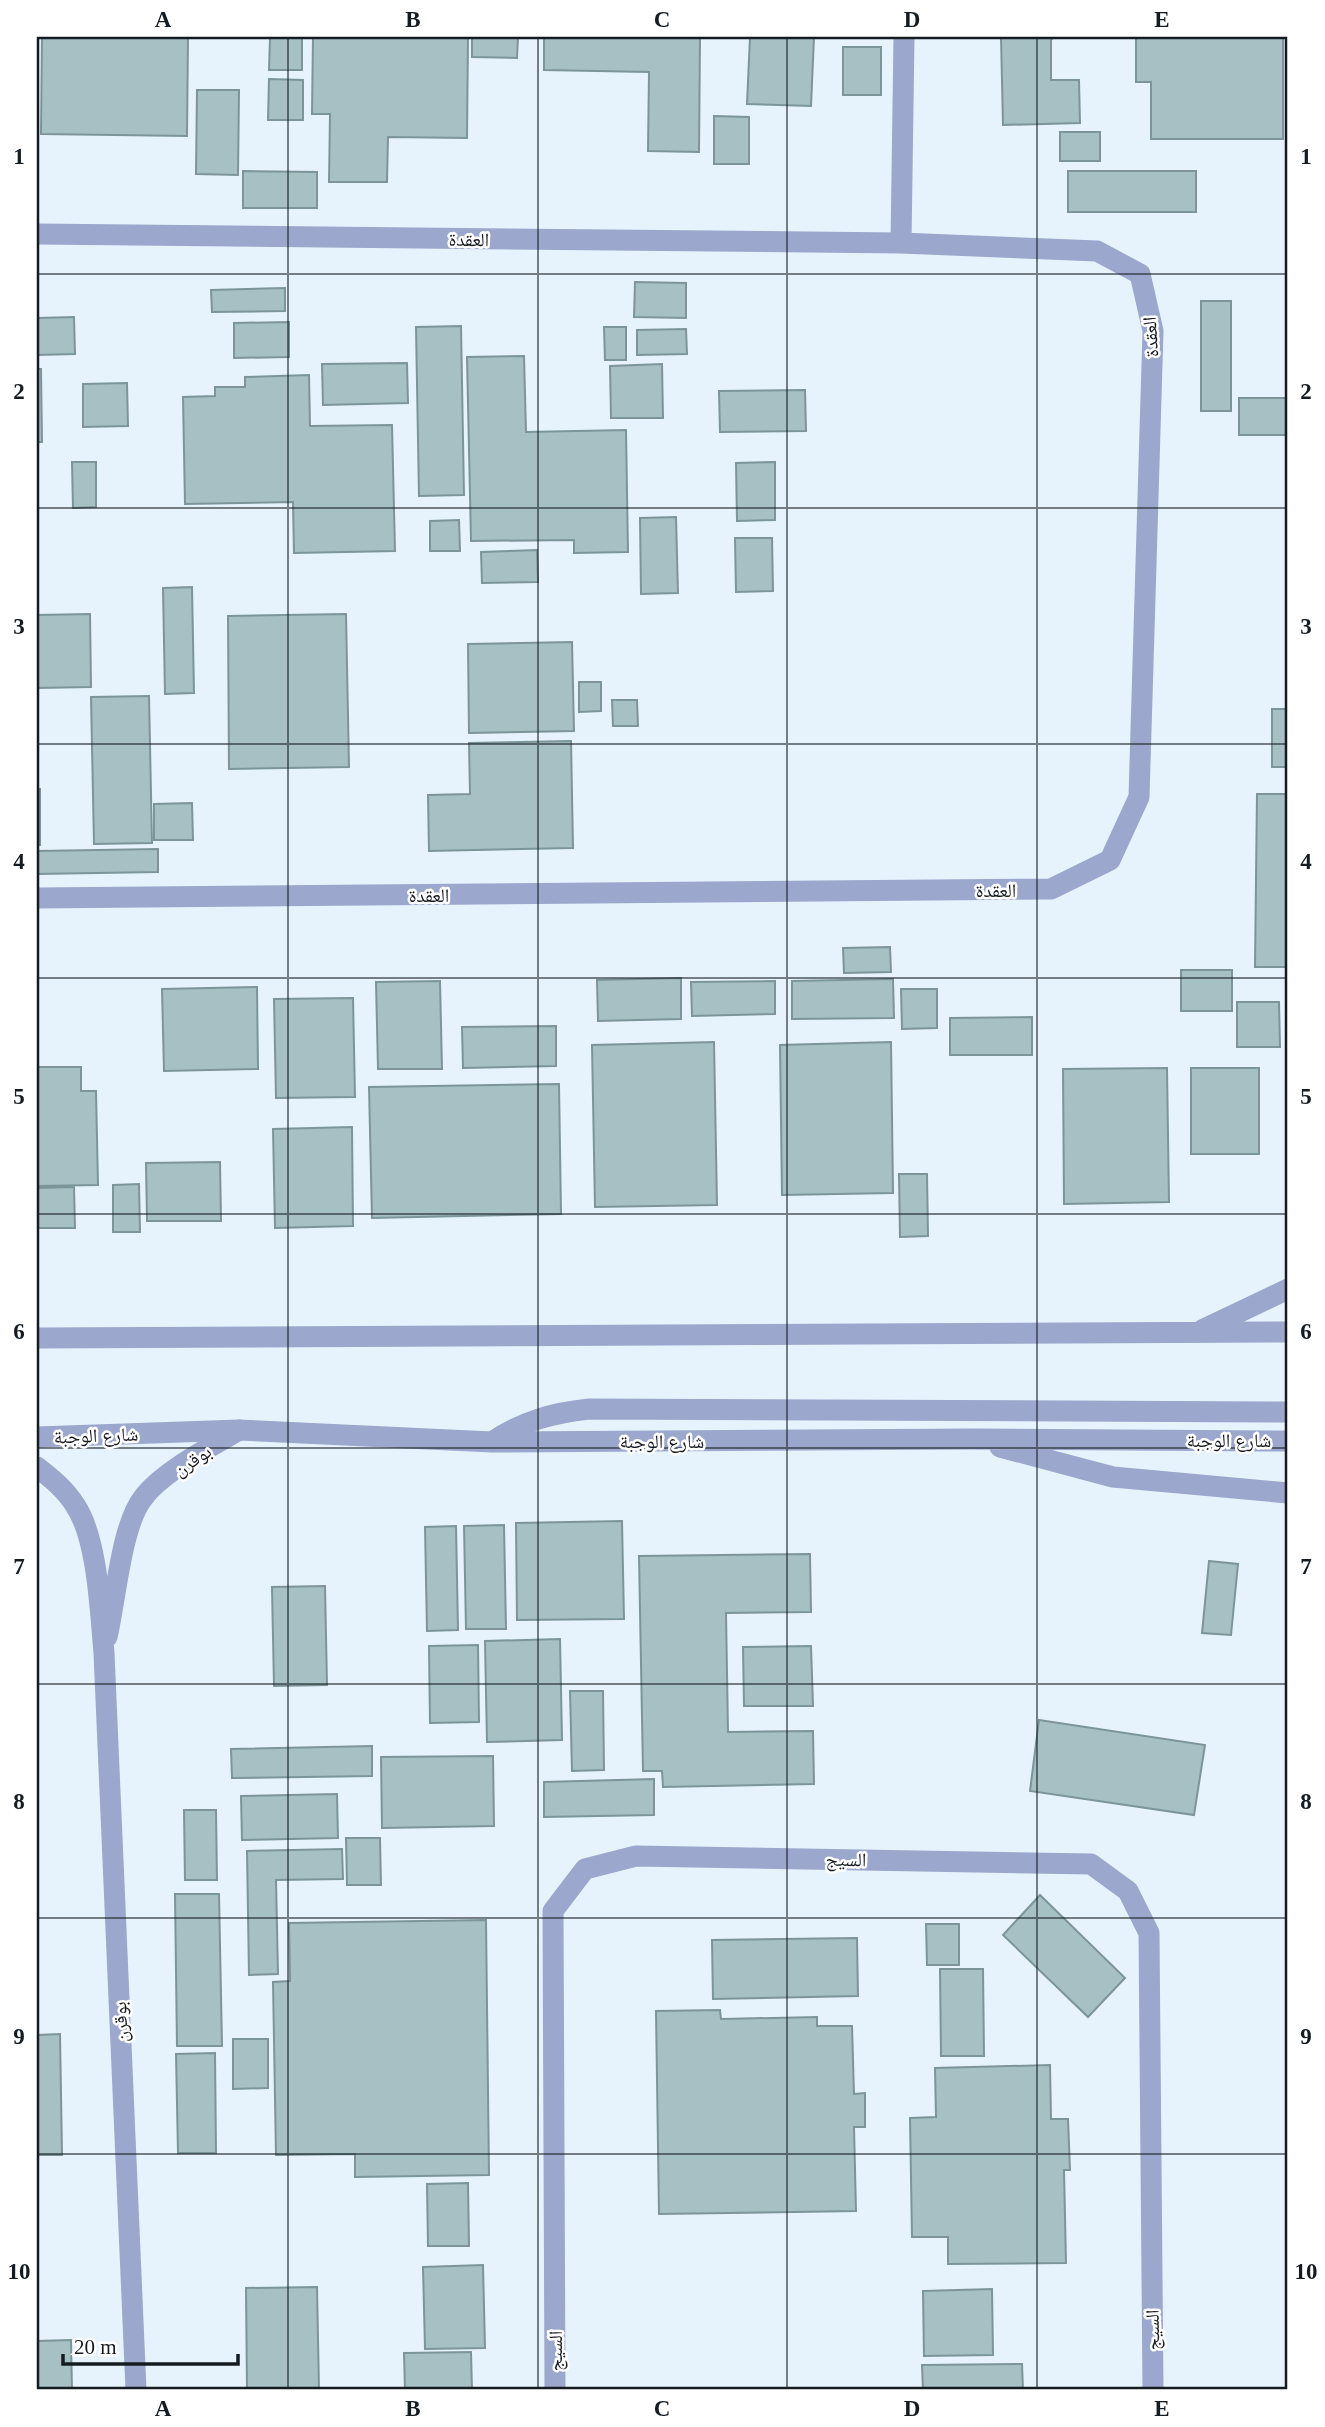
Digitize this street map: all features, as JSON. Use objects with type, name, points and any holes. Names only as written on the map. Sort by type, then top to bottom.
[{"type":"street","points":[[901,243],[904,37]]},
{"type":"street","name":"العقدة","points":[[37,234],[901,243],[1097,251],[1140,274],[1153,331],[1139,797],[1110,860],[1051,889],[37,898]]},
{"type":"street","points":[[1197,1332],[1288,1289]]},
{"type":"street","points":[[37,1338],[1288,1332]]},
{"type":"street","points":[[492,1442],[531,1420],[559,1412],[589,1409],[1288,1412]]},
{"type":"street","name":"شارع الوجبة","points":[[37,1437],[239,1430],[492,1442],[971,1439],[1288,1441]]},
{"type":"street","name":"بوقرن","points":[[104,1653],[130,1520],[144,1496],[170,1473],[239,1430]]},
{"type":"street","points":[[971,1439],[1113,1477],[1288,1493]]},
{"type":"street","name":"بوقرن","points":[[37,1467],[59,1485],[77,1506],[95,1569],[104,1653],[136,2390]]},
{"type":"street","name":"السيج","points":[[555,2390],[553,1911],[585,1869],[636,1856],[1091,1864],[1128,1891],[1149,1933],[1153,2390]]},
{"type":"building","points":[[42,37],[188,37],[187,136],[41,134]]},
{"type":"building","points":[[313,37],[468,37],[467,138],[388,137],[387,182],[329,182],[330,114],[312,114]]},
{"type":"building","points":[[472,37],[518,37],[517,58],[472,57]]},
{"type":"building","points":[[544,37],[700,37],[699,152],[648,151],[649,72],[544,70]]},
{"type":"building","points":[[750,37],[814,37],[811,106],[747,104]]},
{"type":"building","points":[[1001,37],[1054,37],[1051,40],[1051,80],[1079,80],[1080,123],[1003,125]]},
{"type":"building","points":[[1136,37],[1283,37],[1283,139],[1151,139],[1151,82],[1136,82]]},
{"type":"building","points":[[270,38],[302,38],[302,70],[269,70]]},
{"type":"building","points":[[843,47],[881,47],[881,95],[843,95]]},
{"type":"building","points":[[269,79],[303,80],[303,120],[268,120]]},
{"type":"building","points":[[197,90],[239,90],[238,175],[196,174]]},
{"type":"building","points":[[714,116],[749,117],[749,164],[714,164]]},
{"type":"building","points":[[1060,132],[1100,132],[1100,161],[1060,161]]},
{"type":"building","points":[[243,171],[317,172],[317,208],[243,208]]},
{"type":"building","points":[[1068,171],[1196,171],[1196,212],[1068,212]]},
{"type":"building","points":[[635,282],[686,283],[686,318],[634,317]]},
{"type":"building","points":[[285,288],[285,311],[212,312],[211,290]]},
{"type":"building","points":[[1201,301],[1231,301],[1231,411],[1201,411]]},
{"type":"building","points":[[74,317],[75,354],[37,355],[37,318]]},
{"type":"building","points":[[289,322],[289,357],[234,358],[234,323]]},
{"type":"building","points":[[461,326],[464,495],[419,496],[416,327]]},
{"type":"building","points":[[604,327],[626,327],[626,360],[605,360]]},
{"type":"building","points":[[686,329],[687,354],[637,355],[637,330]]},
{"type":"building","points":[[524,356],[526,432],[626,430],[628,552],[574,553],[574,540],[471,541],[467,357]]},
{"type":"building","points":[[407,363],[408,403],[323,405],[322,364]]},
{"type":"building","points":[[662,364],[663,418],[611,418],[610,366]]},
{"type":"building","points":[[37,369],[41,369],[42,442],[37,442]]},
{"type":"building","points":[[309,375],[310,426],[392,425],[395,551],[294,553],[293,502],[185,504],[183,397],[215,396],[215,387],[245,387],[245,377]]},
{"type":"building","points":[[127,383],[128,426],[83,427],[83,384]]},
{"type":"building","points":[[805,390],[806,431],[720,432],[719,391]]},
{"type":"building","points":[[1239,398],[1286,398],[1286,435],[1239,435]]},
{"type":"building","points":[[72,462],[96,462],[96,507],[73,508]]},
{"type":"building","points":[[775,462],[775,520],[737,521],[736,463]]},
{"type":"building","points":[[676,517],[678,593],[641,594],[640,518]]},
{"type":"building","points":[[459,520],[460,551],[430,551],[430,521]]},
{"type":"building","points":[[735,538],[772,538],[773,591],[736,592]]},
{"type":"building","points":[[537,550],[538,582],[482,583],[481,552]]},
{"type":"building","points":[[192,587],[194,693],[165,694],[163,588]]},
{"type":"building","points":[[90,614],[91,687],[37,688],[37,615]]},
{"type":"building","points":[[346,614],[349,767],[229,769],[228,616]]},
{"type":"building","points":[[572,642],[574,731],[469,733],[468,644]]},
{"type":"building","points":[[579,682],[601,682],[601,711],[579,712]]},
{"type":"building","points":[[149,696],[152,843],[94,844],[91,697]]},
{"type":"building","points":[[612,700],[637,700],[638,726],[613,726]]},
{"type":"building","points":[[1272,709],[1288,709],[1288,767],[1272,767]]},
{"type":"building","points":[[571,741],[573,848],[429,851],[428,795],[470,794],[469,743]]},
{"type":"building","points":[[37,789],[40,789],[40,845],[37,845]]},
{"type":"building","points":[[1257,794],[1288,794],[1288,967],[1255,967]]},
{"type":"building","points":[[192,803],[193,840],[154,840],[154,804]]},
{"type":"building","points":[[158,849],[158,872],[37,874],[37,851]]},
{"type":"building","points":[[890,947],[891,972],[844,973],[843,948]]},
{"type":"building","points":[[1181,970],[1232,970],[1232,1011],[1181,1011]]},
{"type":"building","points":[[681,978],[681,1019],[598,1021],[597,980]]},
{"type":"building","points":[[893,979],[894,1018],[792,1019],[792,981]]},
{"type":"building","points":[[440,981],[442,1069],[378,1069],[376,982]]},
{"type":"building","points":[[775,981],[775,1014],[692,1016],[691,982]]},
{"type":"building","points":[[257,987],[258,1069],[164,1071],[162,989]]},
{"type":"building","points":[[901,989],[937,989],[937,1028],[902,1029]]},
{"type":"building","points":[[1288,989],[1288,1027],[1287,1027]]},
{"type":"building","points":[[353,998],[355,1097],[276,1098],[274,999]]},
{"type":"building","points":[[1237,1002],[1279,1002],[1280,1047],[1237,1047]]},
{"type":"building","points":[[1032,1017],[1032,1055],[950,1055],[950,1018]]},
{"type":"building","points":[[556,1026],[556,1066],[463,1068],[462,1027]]},
{"type":"building","points":[[714,1042],[717,1205],[595,1207],[592,1045]]},
{"type":"building","points":[[891,1042],[893,1193],[782,1195],[780,1045]]},
{"type":"building","points":[[37,1067],[81,1067],[81,1091],[96,1091],[98,1185],[37,1186]]},
{"type":"building","points":[[1167,1068],[1169,1202],[1064,1204],[1063,1069]]},
{"type":"building","points":[[1191,1068],[1259,1068],[1259,1154],[1191,1154]]},
{"type":"building","points":[[559,1084],[561,1214],[372,1218],[369,1087]]},
{"type":"building","points":[[352,1127],[353,1226],[275,1228],[273,1129]]},
{"type":"building","points":[[220,1162],[221,1221],[147,1221],[146,1163]]},
{"type":"building","points":[[899,1174],[927,1174],[928,1236],[900,1237]]},
{"type":"building","points":[[139,1184],[140,1232],[113,1232],[113,1185]]},
{"type":"building","points":[[74,1187],[75,1228],[37,1228],[37,1188]]},
{"type":"building","points":[[622,1521],[624,1619],[517,1620],[516,1523]]},
{"type":"building","points":[[504,1525],[506,1629],[466,1629],[464,1526]]},
{"type":"building","points":[[456,1526],[458,1630],[427,1631],[425,1527]]},
{"type":"building","points":[[810,1554],[811,1612],[726,1613],[728,1732],[813,1731],[814,1784],[663,1787],[662,1771],[643,1771],[639,1556]]},
{"type":"building","points":[[1209,1561],[1238,1564],[1231,1635],[1202,1633]]},
{"type":"building","points":[[325,1586],[327,1685],[274,1686],[272,1587]]},
{"type":"building","points":[[560,1639],[562,1740],[487,1742],[485,1641]]},
{"type":"building","points":[[478,1645],[479,1722],[430,1723],[429,1646]]},
{"type":"building","points":[[811,1646],[813,1706],[744,1706],[743,1647]]},
{"type":"building","points":[[570,1691],[603,1691],[604,1770],[572,1771]]},
{"type":"building","points":[[1039,1720],[1205,1745],[1194,1815],[1030,1791]]},
{"type":"building","points":[[372,1746],[372,1776],[232,1778],[231,1749]]},
{"type":"building","points":[[493,1756],[494,1826],[382,1828],[381,1757]]},
{"type":"building","points":[[654,1779],[654,1815],[544,1817],[544,1782]]},
{"type":"building","points":[[337,1794],[338,1838],[242,1840],[241,1796]]},
{"type":"building","points":[[184,1810],[216,1810],[217,1880],[185,1880]]},
{"type":"building","points":[[346,1838],[380,1838],[381,1885],[347,1885]]},
{"type":"building","points":[[342,1849],[343,1879],[276,1880],[278,1974],[249,1975],[247,1851]]},
{"type":"building","points":[[175,1894],[219,1894],[222,2046],[177,2046]]},
{"type":"building","points":[[1040,1895],[1125,1978],[1088,2017],[1003,1935]]},
{"type":"building","points":[[486,1920],[489,2175],[355,2177],[355,2154],[276,2155],[273,1982],[290,1981],[289,1923]]},
{"type":"building","points":[[926,1924],[959,1924],[959,1965],[927,1965]]},
{"type":"building","points":[[857,1938],[858,1996],[713,1999],[712,1940]]},
{"type":"building","points":[[940,1969],[983,1969],[984,2056],[941,2056]]},
{"type":"building","points":[[720,2010],[721,2019],[817,2017],[817,2026],[852,2026],[854,2094],[865,2093],[865,2127],[854,2127],[856,2211],[659,2214],[656,2011]]},
{"type":"building","points":[[60,2034],[62,2155],[37,2155],[37,2035]]},
{"type":"building","points":[[233,2039],[268,2039],[268,2088],[233,2089]]},
{"type":"building","points":[[215,2053],[216,2153],[178,2153],[176,2054]]},
{"type":"building","points":[[1050,2065],[1051,2119],[1068,2119],[1070,2170],[1064,2170],[1066,2263],[948,2264],[948,2237],[912,2237],[910,2118],[936,2117],[935,2068]]},
{"type":"building","points":[[468,2183],[469,2246],[428,2246],[427,2184]]},
{"type":"building","points":[[483,2265],[485,2348],[425,2349],[423,2267]]},
{"type":"building","points":[[317,2287],[319,2390],[247,2390],[246,2288]]},
{"type":"building","points":[[992,2289],[993,2355],[924,2356],[923,2291]]},
{"type":"building","points":[[71,2340],[72,2390],[37,2390],[37,2341]]},
{"type":"building","points":[[471,2352],[472,2390],[405,2390],[404,2353]]},
{"type":"building","points":[[1022,2364],[1023,2390],[923,2390],[922,2365]]}]
